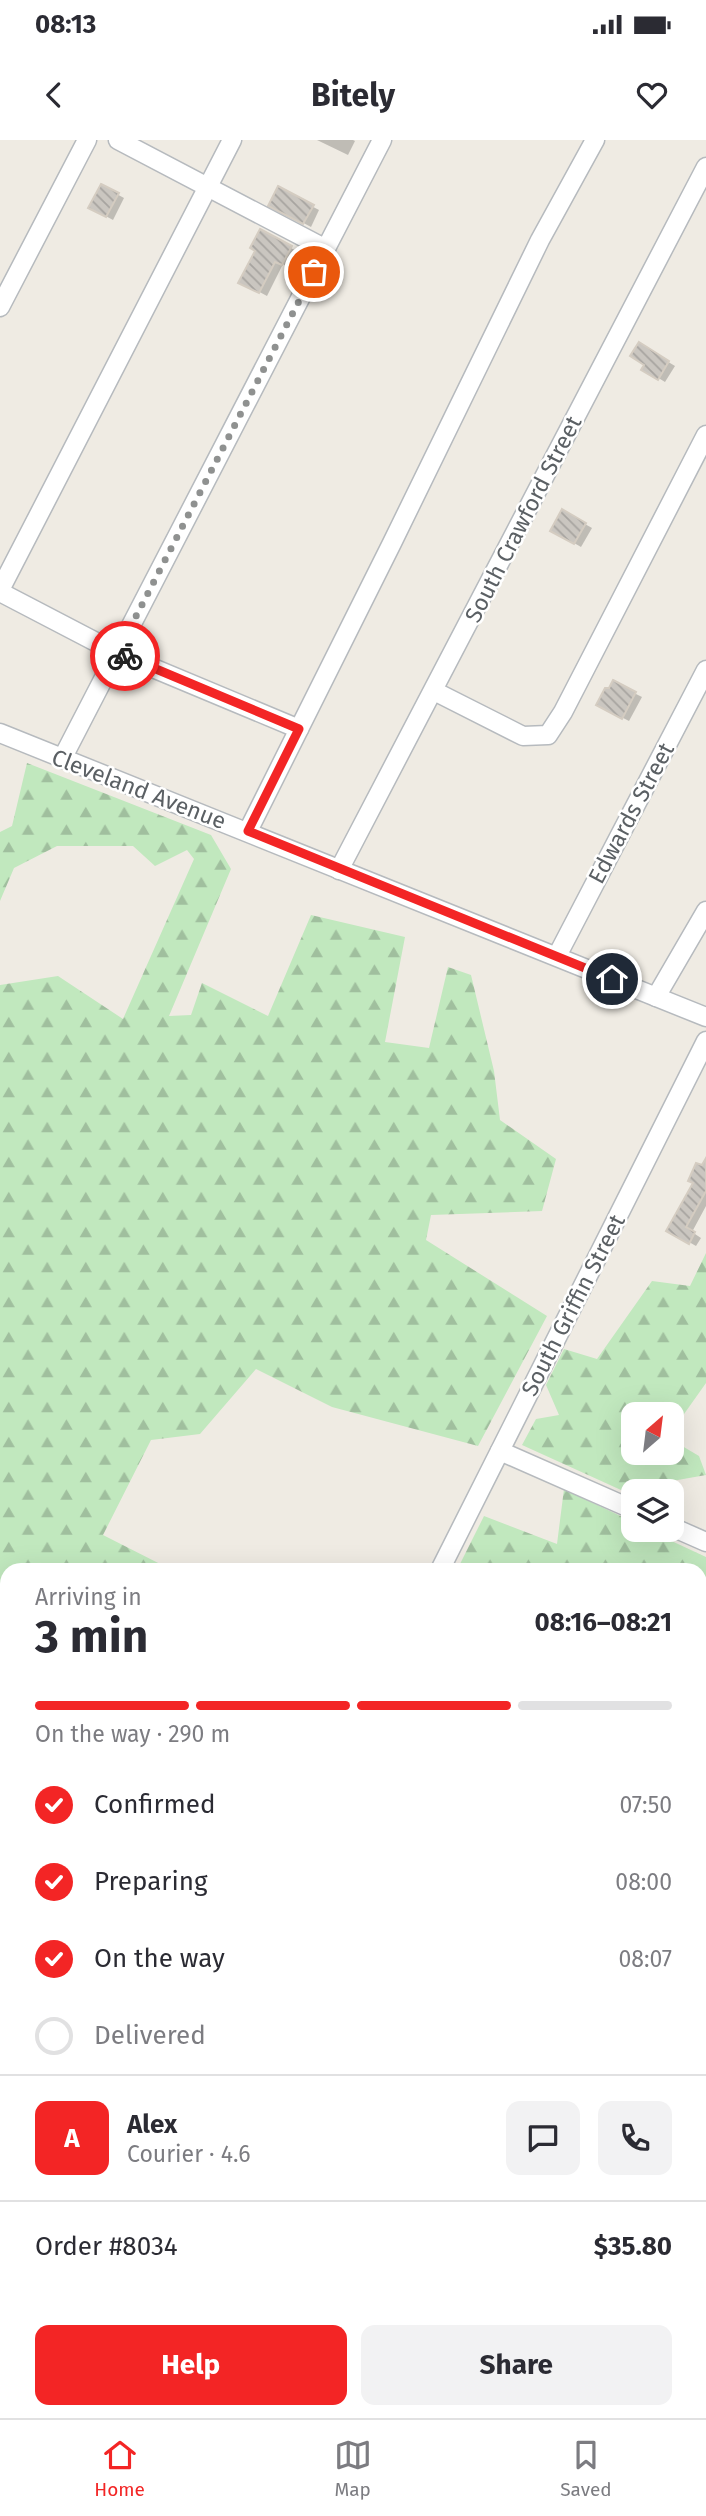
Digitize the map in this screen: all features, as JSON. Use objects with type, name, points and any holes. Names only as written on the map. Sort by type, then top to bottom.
[{"type":"street","points":[[0,307],[87,140]]},
{"type":"street","points":[[118,140],[326,249]]},
{"type":"street","points":[[232,140],[0,591],[117,653],[299,729]]},
{"type":"street","points":[[62,759],[382,140]]},
{"type":"street","points":[[248,831],[540,240],[595,140]]},
{"type":"street","name":"South Crawford Street","points":[[340,870],[703,179]]},
{"type":"street","points":[[433,691],[523,736],[548,735],[563,712],[706,435]]},
{"type":"street","name":"Edwards Street","points":[[557,956],[706,670]]},
{"type":"street","name":"Cleveland Avenue","points":[[0,733],[706,1017]]},
{"type":"street","points":[[656,996],[706,911]]},
{"type":"street","name":"South Griffin Street","points":[[444,1563],[706,1041]]},
{"type":"street","points":[[500,1451],[621,1504]]},
{"type":"street","points":[[684,1532],[706,1542]]},
{"type":"green space","points":[[27,763],[211,835],[231,869],[169,1016],[191,1015],[202,983],[268,1016],[311,915],[405,937],[385,1042],[429,1048],[448,967],[471,975],[494,1071],[500,1120],[556,1159],[542,1211],[431,1215],[426,1240],[547,1316],[478,1446],[332,1407],[256,1369],[200,1434],[151,1440],[103,1535],[158,1563],[0,1563],[0,985],[58,976],[123,1019],[194,859],[187,850],[155,866],[133,846],[57,846],[14,868],[0,901],[0,832],[12,826]]},
{"type":"green space","points":[[706,1253],[706,1383],[684,1414],[684,1402],[621,1402],[621,1465],[684,1465],[684,1447],[699,1456],[706,1475],[683,1479],[621,1479],[621,1490],[522,1445],[536,1419],[559,1415],[546,1385],[564,1349],[597,1359],[652,1281],[690,1286]]},
{"type":"green space","points":[[564,1489],[621,1516],[621,1542],[674,1542],[706,1557],[706,1563],[460,1563],[484,1516],[557,1544]]},
{"type":"building","points":[[101,184],[119,193],[106,217],[88,208]]},
{"type":"building","points":[[278,186],[314,205],[303,224],[268,206]]},
{"type":"building","points":[[260,229],[292,246],[282,265],[275,262],[259,293],[238,283],[255,251],[250,248]]},
{"type":"building","points":[[639,342],[669,361],[658,380],[641,370],[644,365],[630,356]]},
{"type":"building","points":[[562,509],[586,523],[574,544],[550,531]]},
{"type":"building","points":[[613,680],[636,692],[622,719],[596,705],[605,688],[609,688]]},
{"type":"building","points":[[706,1158],[706,1191],[686,1227],[695,1232],[689,1244],[666,1231],[693,1183],[688,1181],[696,1163],[702,1165]]},
{"type":"way so far","points":[[125,656],[117,653],[314,272]]},
{"type":"route","points":[[125,656],[299,729],[248,831],[612,979]]}]
